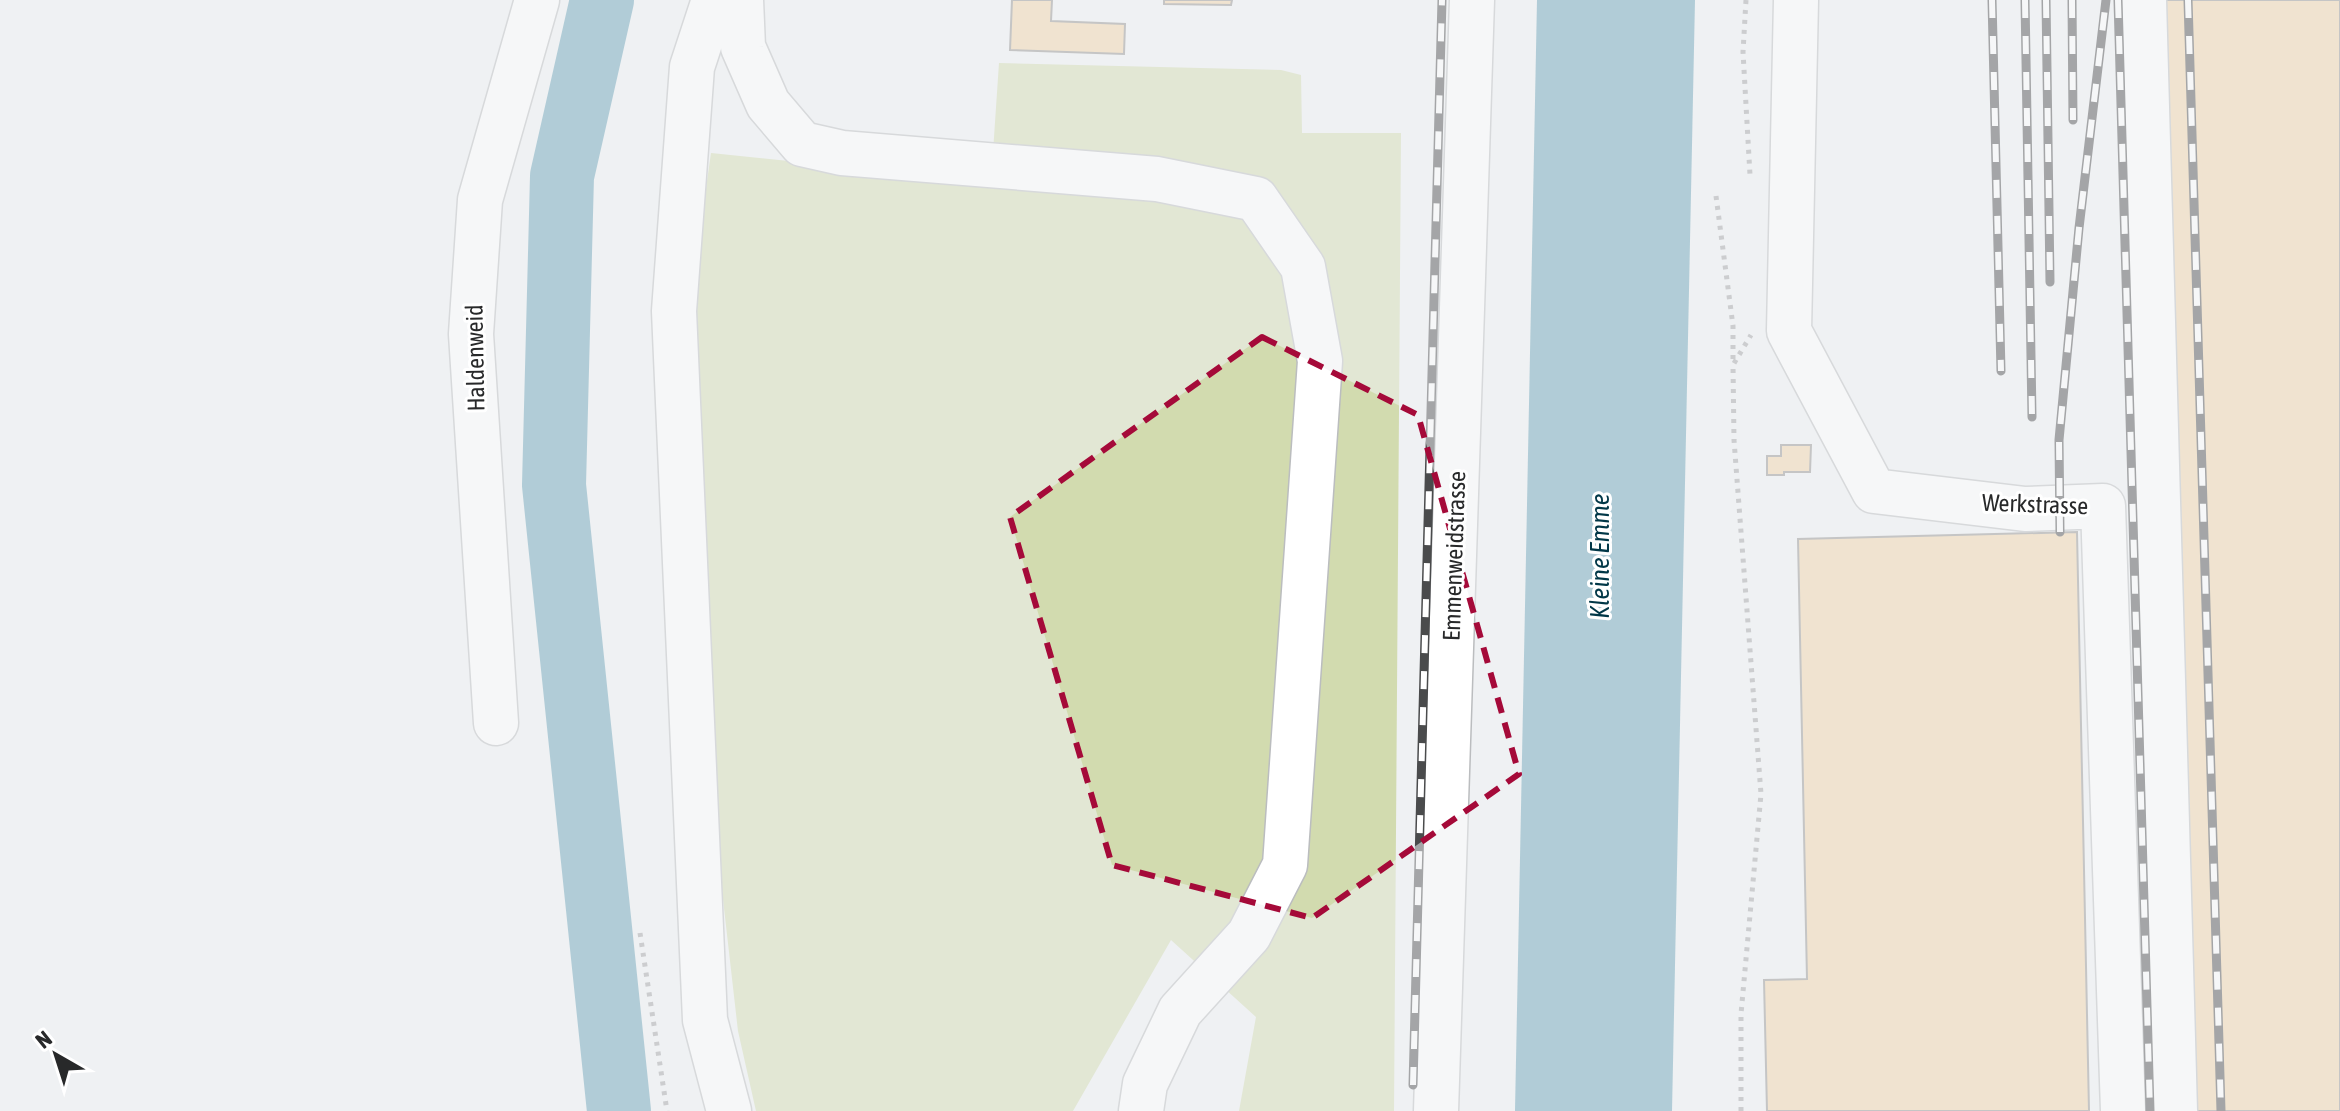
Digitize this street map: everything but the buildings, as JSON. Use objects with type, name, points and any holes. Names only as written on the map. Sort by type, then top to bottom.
[{"type":"street","name":"Haldenweid","points":[[496,723],[471,334],[480,200],[537,0]]},
{"type":"street","points":[[714,0],[692,67],[674,311],[705,1020],[729,1111]]},
{"type":"street","points":[[741,0],[743,47],[768,104],[802,144],[842,153],[1157,179],[1256,199],[1303,267],[1320,361],[1285,865],[1249,935],[1180,1011],[1145,1084],[1141,1111]]},
{"type":"street","name":"Emmenweidstrasse","points":[[1436,1111],[1472,0]]},
{"type":"street","name":"Werkstrasse","points":[[1796,0],[1789,331],[1874,491],[2025,509],[2103,506],[2123,1111]]},
{"type":"street","points":[[2144,0],[2175,1111]]},
{"type":"path","points":[[1746,0],[1743,52],[1750,180]]},
{"type":"path","points":[[1716,196],[1733,326],[1734,440],[1761,794],[1741,1014],[1741,1111]]},
{"type":"path","points":[[1733,365],[1757,324]]},
{"type":"path","points":[[640,933],[667,1111]]},
{"type":"highlighted area","points":[[1262,337],[1418,415],[1519,774],[1312,918],[1112,865],[1010,517]]},
{"type":"green space","points":[[999,63],[1281,70],[1301,75],[1302,133],[1401,133],[1394,1111],[1239,1111],[1256,1017],[1171,940],[1073,1111],[756,1111],[738,1031],[706,750],[688,461],[695,265],[711,153],[991,182]]},
{"type":"water","name":"Kleine Emme","points":[[1537,0],[1695,0],[1672,1111],[1515,1111]]},
{"type":"waterway","points":[[602,0],[562,176],[554,485],[619,1111]]},
{"type":"railway","points":[[1413,1085],[1442,0]]},
{"type":"railway","points":[[1992,0],[2001,371]]},
{"type":"railway","points":[[2025,0],[2032,417]]},
{"type":"railway","points":[[2046,0],[2050,282]]},
{"type":"railway","points":[[2072,0],[2073,120]]},
{"type":"railway","points":[[2060,532],[2059,440],[2079,228],[2106,0]]},
{"type":"railway","points":[[2118,0],[2150,1111]]},
{"type":"railway","points":[[2188,0],[2221,1111]]}]
